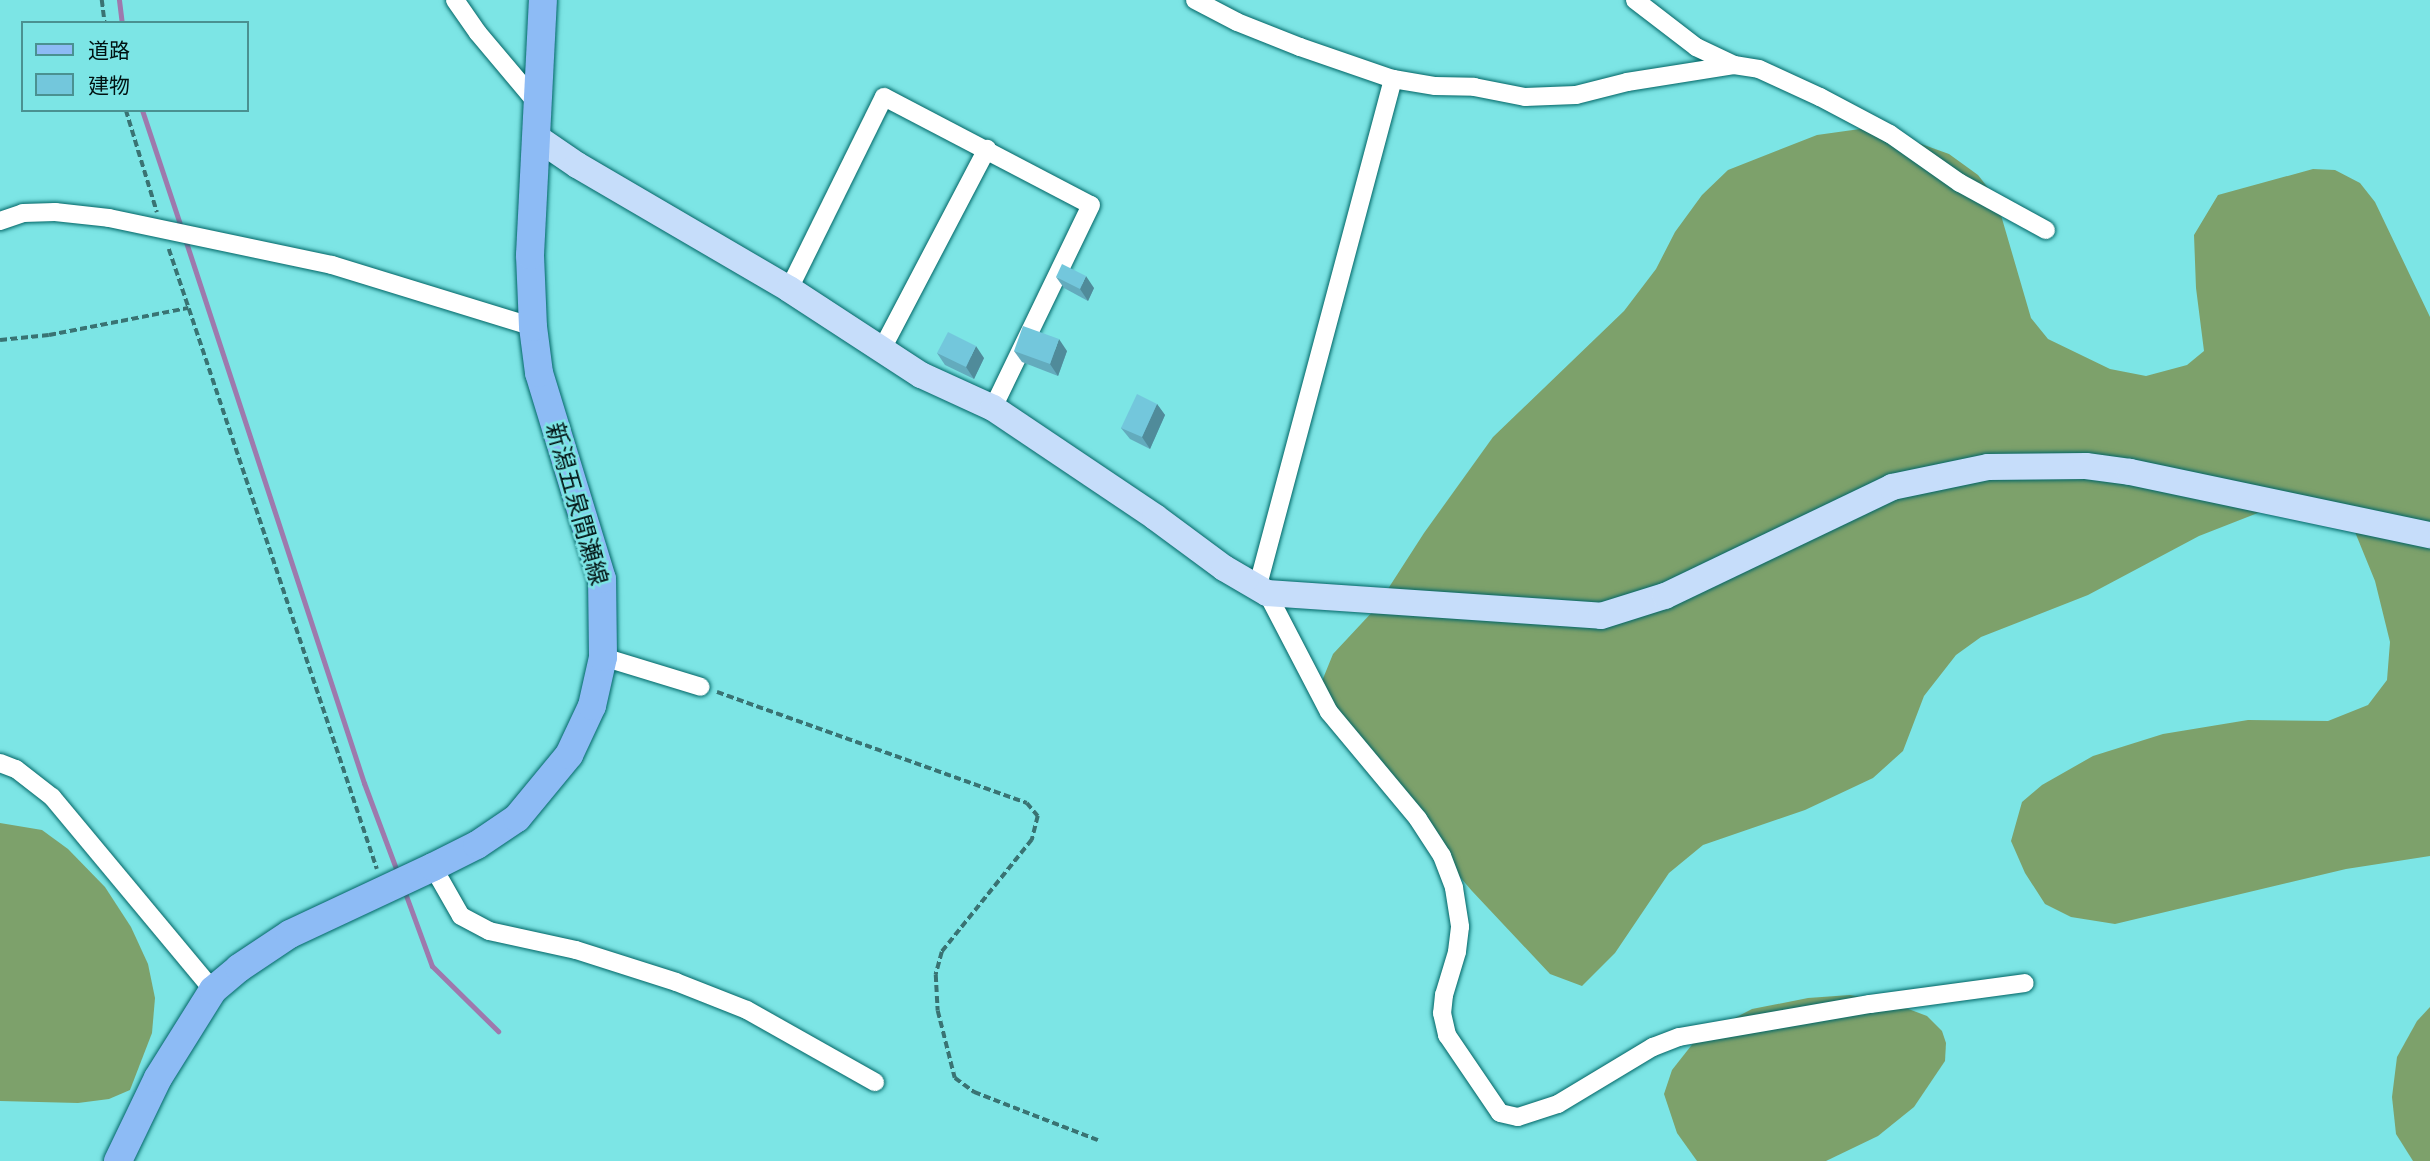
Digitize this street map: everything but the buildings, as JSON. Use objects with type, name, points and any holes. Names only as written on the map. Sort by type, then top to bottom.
[{"type":"main road","name":"新潟五泉間瀬線","points":[[118,1161],[158,1077],[213,989],[290,934],[477,845],[517,818],[569,755],[592,706],[603,657],[602,579],[540,373],[533,327],[530,255],[543,0]]},
{"type":"street","points":[[455,0],[478,33],[537,103]]},
{"type":"street","points":[[1195,0],[1237,22],[1393,79],[1435,86],[1474,87],[1525,97],[1576,95],[1627,82],[1734,65]]},
{"type":"street","points":[[1635,0],[1696,47],[1734,65],[1759,69],[1820,97],[1890,134],[1960,183],[2046,230]]},
{"type":"street","points":[[1393,79],[1262,589],[1329,712],[1418,819],[1442,856],[1454,888],[1460,927],[1457,952],[1444,996],[1445,1024],[1454,1045],[1500,1112],[1518,1117],[1558,1104],[1653,1047],[1679,1037],[1870,1004],[2025,983]]},
{"type":"street","points":[[789,289],[884,97],[1091,205],[993,408]]},
{"type":"street","points":[[536,137],[577,165],[883,347],[921,375],[993,408],[1224,568],[1262,589],[1601,617],[1665,596],[1892,487],[1988,467],[2085,466],[2130,472],[2430,535]]},
{"type":"street","points":[[883,347],[986,149]]},
{"type":"street","points":[[0,221],[23,213],[55,212],[109,218],[332,265],[533,327]]},
{"type":"street","points":[[603,657],[701,687]]},
{"type":"street","points":[[0,763],[16,769],[52,797],[213,989]]},
{"type":"street","points":[[433,867],[461,916],[488,931],[527,942],[576,950],[676,982],[747,1010],[875,1082]]},
{"type":"path","points":[[102,0],[105,21]]},
{"type":"path","points":[[127,112],[176,232],[188,308],[395,885]]},
{"type":"path","points":[[0,340],[48,335],[188,308]]},
{"type":"path","points":[[701,687],[1027,803],[1038,817],[1032,840],[942,952],[936,975],[938,1011],[955,1078],[974,1092],[1098,1140]]},
{"type":"green space","points":[[1860,129],[1913,141],[1949,154],[1978,175],[1996,198],[2031,318],[2048,339],[2110,369],[2146,376],[2187,365],[2204,351],[2196,288],[2194,235],[2218,195],[2313,169],[2335,170],[2360,183],[2375,202],[2430,317],[2430,856],[2346,869],[2115,924],[2071,917],[2045,904],[2025,873],[2011,841],[2022,802],[2042,785],[2093,756],[2163,734],[2248,720],[2328,721],[2368,705],[2387,680],[2390,642],[2375,581],[2355,532],[2268,509],[2199,536],[2088,595],[1981,637],[1956,655],[1924,696],[1903,751],[1873,778],[1805,810],[1703,845],[1669,873],[1615,953],[1582,986],[1550,974],[1472,891],[1331,727],[1322,681],[1333,654],[1375,609],[1424,533],[1493,437],[1624,311],[1656,269],[1675,232],[1702,195],[1728,170],[1817,135]]},
{"type":"green space","points":[[0,823],[42,830],[68,849],[105,887],[131,927],[148,964],[155,998],[152,1033],[130,1090],[109,1099],[78,1103],[0,1101]]},
{"type":"green space","points":[[1850,995],[1890,1002],[1927,1016],[1942,1031],[1946,1043],[1945,1061],[1914,1107],[1878,1136],[1826,1161],[1697,1161],[1677,1133],[1664,1094],[1672,1070],[1698,1037],[1752,1009],[1808,998]]},
{"type":"green space","points":[[2430,1007],[2430,1161],[2413,1161],[2396,1134],[2392,1097],[2397,1057],[2417,1021]]},
{"type":"waterway","points":[[119,0],[122,21]]},
{"type":"waterway","points":[[143,112],[182,230]]},
{"type":"waterway","points":[[185,239],[364,783],[398,874]]},
{"type":"waterway","points":[[404,890],[432,966],[498,1031]]}]
